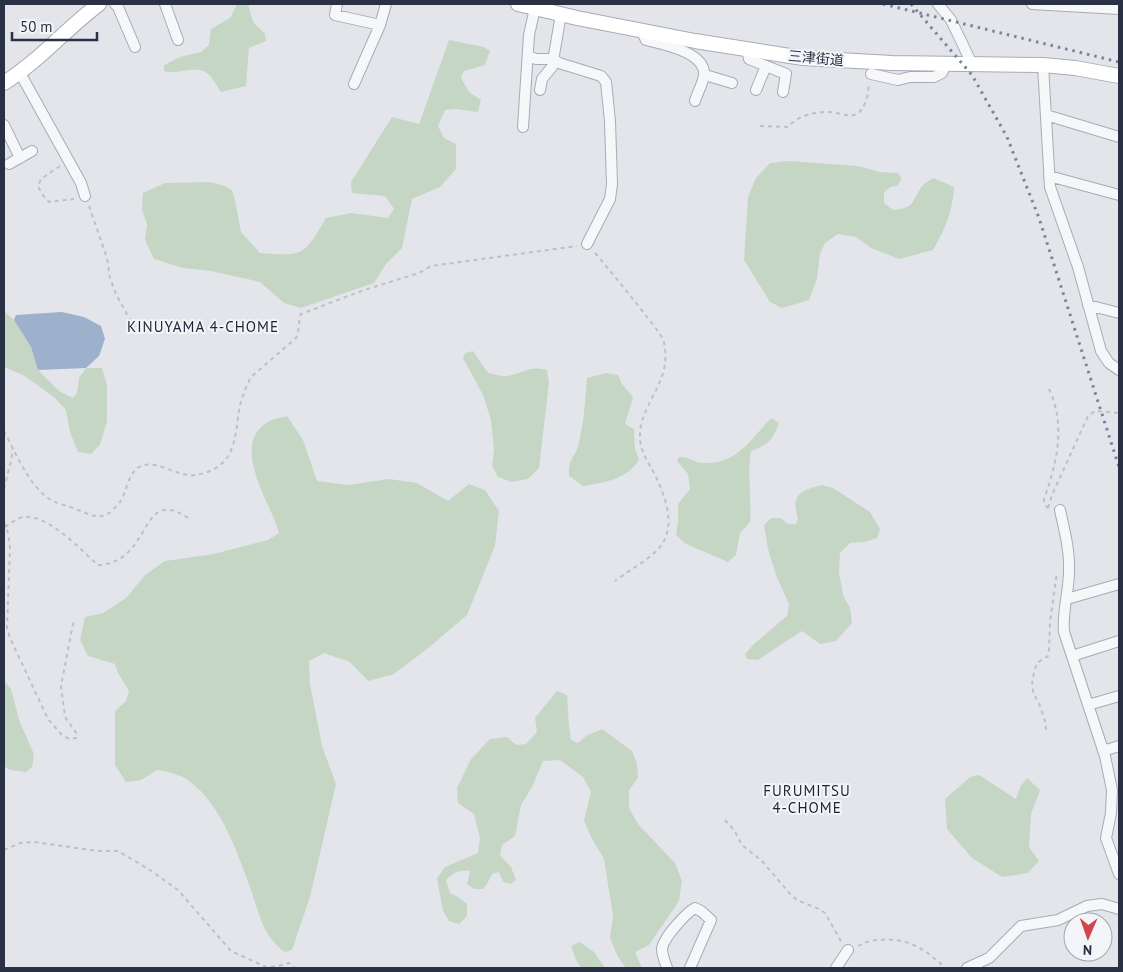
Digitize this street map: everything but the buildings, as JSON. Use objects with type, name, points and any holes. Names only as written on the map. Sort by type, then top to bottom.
[{"type":"street","points":[[4,83],[20,73],[99,4]]},
{"type":"street","points":[[115,4],[135,47]]},
{"type":"street","points":[[165,4],[178,40]]},
{"type":"street","points":[[337,4],[335,15],[380,25]]},
{"type":"street","points":[[354,84],[380,25],[386,4]]},
{"type":"street","name":"三津街道","points":[[518,4],[641,30],[803,58],[892,63],[1043,65],[1119,76]]},
{"type":"street","points":[[938,4],[951,20],[972,64]]},
{"type":"street","points":[[1037,4],[1104,6],[1119,9]]},
{"type":"street","points":[[523,128],[529,35],[535,8]]},
{"type":"street","points":[[540,90],[542,79],[552,67],[561,14]]},
{"type":"street","points":[[641,30],[646,40],[694,56],[702,65],[705,75],[694,100]]},
{"type":"street","points":[[747,49],[750,59],[786,74],[783,92]]},
{"type":"street","points":[[528,56],[536,59],[553,59],[559,63],[601,76],[606,82],[610,121],[612,184],[610,199],[587,244]]},
{"type":"street","points":[[872,74],[898,80],[910,77],[934,77],[942,73],[947,63]]},
{"type":"street","points":[[1043,65],[1050,187],[1078,267],[1101,351],[1109,364],[1119,370]]},
{"type":"street","points":[[756,90],[766,66]]},
{"type":"street","points":[[20,73],[81,183],[86,196]]},
{"type":"street","points":[[705,75],[732,83]]},
{"type":"street","points":[[1046,115],[1119,137]]},
{"type":"street","points":[[4,125],[20,158]]},
{"type":"street","points":[[9,164],[32,151]]},
{"type":"street","points":[[1050,176],[1119,195]]},
{"type":"street","points":[[1088,305],[1119,313]]},
{"type":"street","points":[[1056,512],[1067,543],[1070,569],[1063,622],[1064,632],[1104,751],[1115,802],[1106,838],[1116,858],[1119,874]]},
{"type":"street","points":[[1067,600],[1119,584]]},
{"type":"street","points":[[1072,656],[1119,640]]},
{"type":"street","points":[[1088,705],[1119,696]]},
{"type":"street","points":[[1104,751],[1119,746]]},
{"type":"street","points":[[967,968],[989,958],[1021,926],[1058,920],[1087,906],[1102,904],[1119,909]]},
{"type":"street","points":[[667,968],[662,950],[664,941],[688,912],[695,908],[711,920],[690,968]]},
{"type":"street","points":[[836,968],[848,950]]},
{"type":"path","points":[[760,126],[788,127],[797,118],[821,113],[829,112],[848,116],[856,114],[865,104],[872,74]]},
{"type":"path","points":[[68,161],[41,179],[38,186],[49,202],[60,202],[86,196],[107,258],[110,278],[116,294],[134,327]]},
{"type":"path","points":[[4,431],[21,466],[47,497],[54,502],[92,516],[103,517],[111,512],[121,501],[133,473],[141,466],[153,465],[189,476],[212,471],[224,462],[231,451],[237,431],[240,406],[251,377],[296,338],[301,314],[364,290],[419,273],[431,266],[587,244],[628,292],[664,342],[664,372],[643,418],[639,434],[643,457],[666,497],[668,528],[664,542],[653,554],[615,581]]},
{"type":"path","points":[[1049,389],[1056,408],[1059,428],[1058,452],[1044,504],[1056,512]]},
{"type":"path","points":[[1048,508],[1052,495],[1088,416],[1095,411],[1119,413]]},
{"type":"path","points":[[4,489],[13,447]]},
{"type":"path","points":[[5,527],[22,517],[36,518],[57,529],[98,565],[120,560],[132,549],[155,515],[164,510],[178,512],[190,519]]},
{"type":"path","points":[[4,522],[10,548],[7,628],[48,719],[60,734],[69,739],[76,738],[77,734],[65,717],[61,686],[74,619]]},
{"type":"path","points":[[1046,730],[1043,714],[1033,692],[1032,680],[1037,663],[1048,656],[1050,622],[1058,564]]},
{"type":"path","points":[[726,820],[742,845],[762,862],[791,895],[797,900],[825,913],[848,950],[856,948],[865,942],[876,940],[904,941],[935,958],[945,968]]},
{"type":"path","points":[[4,850],[20,844],[34,842],[98,851],[118,851],[150,870],[178,890],[231,951],[266,966],[278,966],[289,963],[296,968]]},
{"type":"green space","points":[[237,4],[248,4],[253,22],[265,34],[266,41],[249,48],[246,86],[221,92],[211,77],[202,71],[164,71],[164,65],[180,57],[201,52],[209,45],[211,29],[230,18]]},
{"type":"green space","points":[[449,40],[484,47],[490,51],[485,65],[464,71],[461,78],[469,92],[481,100],[478,112],[456,109],[445,110],[438,126],[444,138],[456,144],[456,169],[440,187],[412,199],[402,248],[386,264],[374,283],[301,308],[284,303],[260,282],[211,271],[183,268],[154,259],[145,240],[147,224],[142,210],[143,193],[165,183],[210,182],[232,190],[241,232],[260,253],[294,254],[301,251],[307,247],[326,218],[351,213],[388,218],[394,209],[385,196],[352,193],[351,182],[392,117],[419,124]]},
{"type":"green space","points":[[789,161],[858,166],[880,172],[898,173],[902,179],[897,186],[890,187],[884,193],[884,203],[893,210],[910,205],[923,185],[933,178],[954,187],[948,220],[933,250],[899,259],[871,248],[856,237],[838,234],[825,243],[820,254],[817,279],[809,300],[782,308],[770,302],[744,260],[748,197],[756,178],[770,163]]},
{"type":"green space","points":[[4,308],[31,347],[38,370],[59,391],[73,398],[77,393],[79,378],[86,368],[102,368],[107,385],[107,421],[100,445],[91,454],[78,452],[70,432],[66,410],[54,397],[23,375],[4,367]]},
{"type":"green space","points":[[473,351],[488,373],[506,376],[537,368],[547,370],[549,383],[539,468],[528,479],[511,482],[498,477],[492,466],[494,449],[491,420],[483,395],[463,358],[465,353]]},
{"type":"green space","points":[[606,373],[618,375],[622,384],[633,397],[625,424],[634,429],[635,448],[639,460],[622,476],[583,486],[569,476],[569,470],[570,462],[580,438],[587,378]]},
{"type":"green space","points":[[287,416],[303,440],[317,481],[348,485],[389,479],[417,483],[448,501],[469,484],[485,490],[499,511],[495,546],[467,615],[427,649],[394,674],[368,681],[350,662],[324,653],[309,661],[310,684],[322,746],[336,784],[310,897],[292,950],[285,952],[267,933],[228,832],[211,803],[201,791],[182,777],[157,770],[141,780],[126,782],[115,765],[115,711],[126,701],[129,691],[115,664],[88,656],[80,640],[85,617],[103,613],[126,598],[145,575],[165,561],[214,554],[268,540],[279,533],[256,476],[252,461],[252,447],[256,434],[267,422]]},
{"type":"green space","points":[[771,418],[779,423],[772,438],[751,451],[749,469],[750,522],[740,533],[736,555],[728,562],[686,544],[676,535],[678,504],[690,489],[688,474],[677,461],[679,457],[705,463],[726,459],[735,455],[750,442]]},
{"type":"green space","points":[[822,485],[833,488],[870,512],[880,529],[877,538],[864,542],[850,543],[840,553],[839,572],[843,595],[850,608],[852,623],[836,641],[820,644],[802,631],[758,660],[747,659],[745,654],[754,644],[787,616],[789,604],[776,575],[768,549],[764,525],[771,518],[781,518],[788,524],[796,524],[798,518],[795,504],[799,495],[808,489]]},
{"type":"green space","points":[[4,681],[11,689],[20,723],[34,754],[32,767],[26,772],[10,770],[4,766]]},
{"type":"green space","points":[[557,691],[567,695],[571,740],[578,743],[586,736],[602,729],[632,751],[637,764],[638,778],[629,790],[629,808],[638,824],[675,863],[682,881],[679,901],[649,945],[635,952],[642,968],[626,968],[618,957],[610,938],[613,916],[604,859],[584,821],[591,792],[583,777],[560,760],[543,761],[532,787],[521,805],[515,836],[502,845],[500,855],[511,867],[516,880],[511,884],[503,882],[499,872],[492,874],[483,889],[474,889],[467,884],[470,871],[457,872],[446,880],[450,893],[467,904],[467,916],[459,924],[449,921],[443,911],[437,878],[445,867],[478,853],[480,838],[474,814],[458,803],[457,788],[471,759],[490,739],[507,737],[516,745],[526,744],[537,732],[535,718]]},
{"type":"green space","points":[[979,775],[1016,799],[1020,787],[1027,778],[1040,790],[1031,814],[1029,847],[1039,861],[1028,873],[1002,877],[972,858],[947,829],[945,799],[970,777]]},
{"type":"green space","points":[[580,942],[594,952],[605,968],[581,968],[571,946]]},
{"type":"water","points":[[62,312],[84,317],[101,326],[105,339],[99,356],[86,368],[38,370],[31,347],[14,320],[16,315]]},
{"type":"railway","points":[[883,4],[1119,62]]},
{"type":"railway","points":[[911,4],[972,75],[1007,137],[1039,218],[1119,467]]},
{"type":"district","name":"KINUYAMA 4-CHOME","points":[[203,327]]},
{"type":"district","name":"FURUMITSU 4-CHOME","points":[[807,800]]}]
